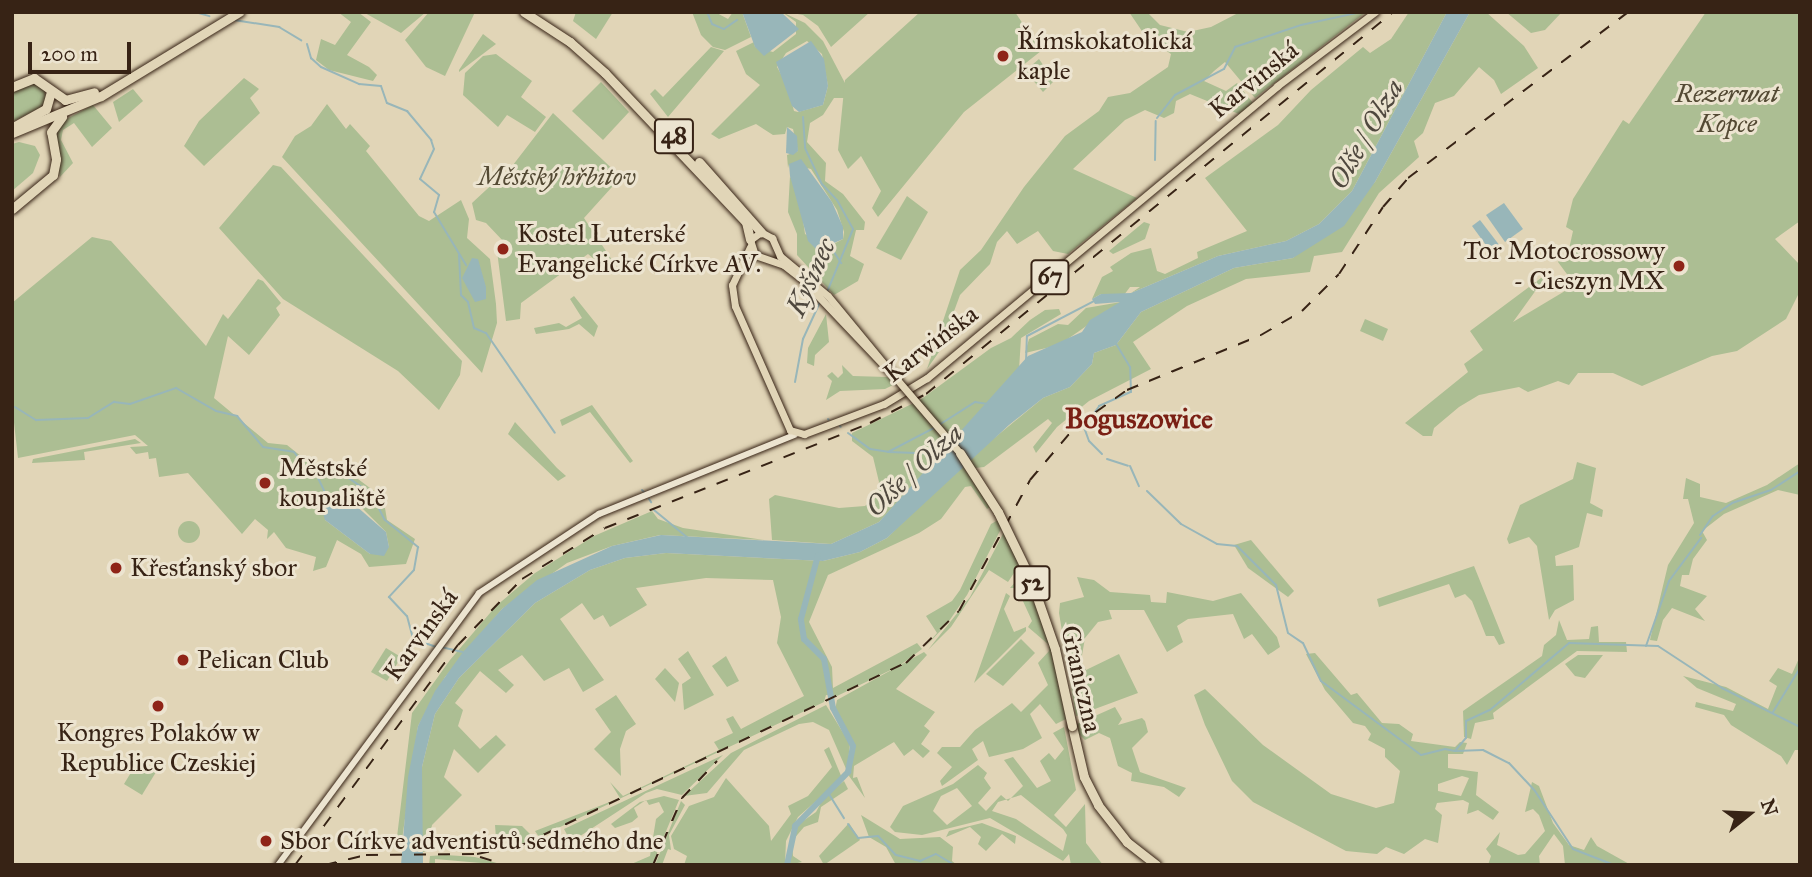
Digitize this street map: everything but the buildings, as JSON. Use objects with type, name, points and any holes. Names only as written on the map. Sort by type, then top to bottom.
[{"type":"highway","points":[[14,130],[94,92],[227,12]]},
{"type":"highway","points":[[12,209],[53,175],[55,154],[50,138],[56,121],[239,12]]},
{"type":"highway","name":"48","points":[[524,12],[570,42],[605,73],[746,222],[750,243]]},
{"type":"highway","name":"48","points":[[536,12],[607,66],[761,232]]},
{"type":"highway","points":[[12,87],[37,78],[51,92],[66,100],[94,92]]},
{"type":"highway","points":[[14,130],[46,109],[51,92]]},
{"type":"highway","points":[[14,130],[85,104]]},
{"type":"highway","points":[[14,130],[37,130],[50,138]]},
{"type":"highway","name":"Graniczna","points":[[960,453],[998,512],[1031,580],[1055,649],[1084,777],[1098,805],[1127,842],[1156,865]]},
{"type":"main road","name":"Karvinská","points":[[1194,156],[1375,12]]},
{"type":"main road","name":"Karwińska","points":[[652,494],[794,435],[884,404],[927,379],[1194,156]]},
{"type":"main road","points":[[761,232],[750,243],[741,270],[732,285],[735,306],[794,435]]},
{"type":"main road","name":"48","points":[[761,232],[772,238],[777,251],[835,309],[960,453]]},
{"type":"main road","name":"48","points":[[750,243],[765,260],[787,267],[811,283]]},
{"type":"main road","points":[[741,270],[765,260],[777,251]]},
{"type":"main road","name":"Karvinská","points":[[278,865],[469,602],[495,580],[598,514],[652,494]]},
{"type":"green space","points":[[338,12],[358,12],[371,22],[347,55],[369,67],[377,75],[373,81],[329,70],[316,60],[321,39],[335,45],[351,22]]},
{"type":"green space","points":[[363,12],[426,12],[401,33]]},
{"type":"green space","points":[[429,12],[475,12],[445,76],[426,67],[405,40]]},
{"type":"green space","points":[[576,12],[613,12],[596,39],[573,21]]},
{"type":"green space","points":[[692,12],[715,12],[728,19],[733,12],[742,12],[751,37],[725,50],[713,47],[701,35]]},
{"type":"green space","points":[[782,12],[805,23],[823,41],[846,85],[845,98],[834,98],[823,115],[810,123],[807,142],[826,163],[825,181],[843,194],[865,222],[864,230],[856,230],[850,256],[864,264],[858,281],[834,295],[797,255],[797,234],[788,212],[790,176],[800,199],[805,234],[828,247],[843,239],[844,232],[837,210],[811,169],[789,164],[788,168],[787,155],[798,151],[793,129],[787,127],[785,134],[773,135],[756,124],[719,139],[711,134],[760,85],[746,74],[736,51],[754,42],[755,47],[773,52],[796,34],[796,22]],"holes":[[[807,41],[822,54],[828,86],[823,105],[794,111],[787,85],[777,67],[786,53]]]},
{"type":"green space","points":[[870,12],[831,47],[818,26],[803,15],[792,13]]},
{"type":"green space","points":[[920,12],[1015,12],[1041,51],[964,112],[878,217],[872,208],[881,191],[861,156],[848,169],[838,150],[845,80]]},
{"type":"green space","points":[[1129,12],[1147,12],[1160,25],[1188,32],[1211,27],[1240,12],[1366,12],[1255,98],[1225,62],[1204,81],[1226,91],[1237,83],[1253,103],[1239,114],[1190,94],[1176,101],[1174,113],[1164,118],[1145,110],[1125,120],[1073,169],[1137,198],[1068,254],[1053,251],[1038,231],[1017,244],[1007,231],[997,242],[990,264],[960,295],[939,352],[927,369],[960,270],[981,250],[1024,187],[1065,136],[1099,111],[1108,97],[1130,93],[1168,67],[1171,54],[1146,37]]},
{"type":"green space","points":[[1409,12],[1447,12],[1352,191],[1319,224],[1286,241],[1218,256],[1131,293],[1140,287],[1130,287],[1124,295],[1101,294],[1092,299],[1102,277],[1113,271],[1110,267],[1131,253],[1151,248],[1157,271],[1165,274],[1198,258],[1197,252],[1247,231],[1205,178],[1278,125],[1311,90],[1363,47],[1370,53],[1391,39]]},
{"type":"green space","points":[[1470,12],[1486,12],[1524,46],[1538,68],[1501,94],[1494,80],[1479,67],[1454,96],[1435,103],[1423,133],[1414,141],[1419,157],[1379,193],[1342,252],[1314,256],[1310,272],[1246,279],[1187,306],[1133,342],[1151,369],[1089,401],[1057,427],[1036,453],[1033,447],[1052,423],[1048,419],[984,467],[975,468],[969,459],[1043,398],[1070,387],[1092,364],[1094,353],[1116,345],[1141,312],[1234,268],[1293,258],[1375,182]]},
{"type":"green space","points":[[1506,12],[1562,12],[1545,30],[1531,33]]},
{"type":"green space","name":"Rezerwat Kopce","points":[[1706,12],[1800,12],[1800,221],[1775,239],[1800,265],[1800,291],[1786,319],[1737,351],[1712,356],[1642,386],[1613,373],[1578,373],[1569,385],[1558,381],[1528,392],[1519,387],[1479,395],[1459,407],[1434,428],[1432,436],[1423,436],[1405,423],[1468,372],[1464,364],[1483,350],[1470,331],[1549,272],[1513,322],[1575,285],[1558,262],[1569,249],[1573,231],[1566,227],[1573,199],[1623,120],[1629,124]]},
{"type":"green space","points":[[483,34],[496,44],[459,72],[459,70]]},
{"type":"green space","points":[[711,47],[724,51],[668,117],[650,94],[655,89],[663,97]]},
{"type":"green space","points":[[496,54],[532,81],[521,97],[546,117],[535,132],[507,115],[498,127],[463,95],[465,73],[483,56]]},
{"type":"green space","points":[[1039,59],[1054,81],[1043,92],[1025,71]]},
{"type":"green space","points":[[244,78],[259,89],[250,98],[260,113],[204,166],[184,146],[199,121]]},
{"type":"green space","points":[[30,82],[45,90],[45,105],[12,122],[12,92]]},
{"type":"green space","points":[[601,82],[629,112],[603,140],[572,111]]},
{"type":"green space","points":[[133,89],[143,101],[119,122],[113,102]]},
{"type":"green space","points":[[327,104],[346,129],[350,124],[370,146],[366,151],[419,216],[429,221],[461,200],[469,219],[467,238],[490,259],[496,304],[497,323],[482,373],[282,157],[295,136],[311,126]]},
{"type":"green space","points":[[93,105],[112,128],[92,147],[74,123],[63,130],[61,140],[73,163],[60,177],[54,140],[57,124]]},
{"type":"green space","name":"Městský hřbitov","points":[[553,113],[621,177],[584,218],[614,263],[600,264],[588,254],[521,303],[520,319],[506,321],[497,251],[504,242],[486,223],[476,220],[472,203],[513,165]]},
{"type":"green space","points":[[19,142],[35,146],[40,155],[33,173],[12,191],[12,144]]},
{"type":"green space","points":[[273,165],[281,167],[462,361],[460,375],[439,410],[398,371],[283,299],[219,228]]},
{"type":"green space","points":[[907,196],[928,212],[901,260],[876,248]]},
{"type":"green space","points":[[1144,222],[1150,224],[1145,239],[1113,254],[1109,251]]},
{"type":"green space","points":[[92,237],[111,241],[206,346],[223,314],[228,319],[258,279],[263,281],[281,303],[276,308],[280,315],[249,355],[228,336],[214,398],[268,443],[287,445],[312,465],[342,467],[374,491],[384,502],[387,520],[415,539],[406,564],[369,567],[361,554],[337,540],[326,567],[313,571],[316,557],[286,548],[274,532],[267,539],[268,530],[255,519],[242,534],[188,473],[159,477],[156,458],[149,459],[148,452],[136,454],[130,447],[148,446],[135,435],[18,458],[12,405],[12,303]],"holes":[[[357,503],[386,532],[389,547],[370,554],[325,520],[325,509]]]},
{"type":"green space","points":[[574,296],[598,326],[594,337],[579,324],[569,329],[536,334],[534,328],[559,323],[566,327],[582,318],[570,299]]},
{"type":"green space","points":[[1121,302],[1059,345],[1025,353],[1029,339],[1058,324],[1068,325],[1086,308]]},
{"type":"green space","points":[[1059,309],[1061,314],[1021,338],[1019,370],[879,522],[831,544],[772,540],[769,499],[775,495],[839,508],[865,506],[876,495],[879,482],[873,457],[852,441],[852,433],[920,400],[991,348],[1011,338],[1045,310]]},
{"type":"green space","points":[[826,314],[829,342],[815,355],[814,366],[807,363],[808,348]]},
{"type":"green space","points":[[1365,319],[1388,329],[1383,341],[1360,331]]},
{"type":"green space","points":[[842,365],[853,376],[887,377],[895,384],[885,389],[840,391],[826,400],[832,381],[827,376],[832,372],[838,378],[843,373]]},
{"type":"green space","points":[[592,405],[633,461],[630,463],[590,412],[562,426],[560,420]]},
{"type":"green space","points":[[515,422],[566,476],[558,481],[508,434]]},
{"type":"green space","points":[[135,439],[141,443],[84,452],[85,460],[32,463],[33,459]]},
{"type":"green space","points":[[1577,462],[1596,468],[1590,503],[1603,510],[1602,517],[1587,513],[1579,547],[1555,556],[1556,566],[1573,565],[1574,600],[1555,610],[1549,620],[1537,546],[1529,537],[1509,544],[1507,539],[1520,505],[1573,479]]},
{"type":"green space","points":[[1800,463],[1800,495],[1778,490],[1724,514],[1702,531],[1707,540],[1693,559],[1689,575],[1682,575],[1680,586],[1707,596],[1695,609],[1705,621],[1672,608],[1663,620],[1657,641],[1650,640],[1668,565],[1694,523],[1688,499],[1683,499],[1686,478],[1700,484],[1700,497],[1726,503],[1767,485]]},
{"type":"green space","points":[[962,465],[990,507],[987,509],[971,486],[965,487],[941,519],[919,533],[828,575],[809,622],[832,667],[833,688],[917,643],[922,649],[899,666],[837,696],[826,695],[824,702],[539,837],[535,831],[620,798],[610,782],[623,796],[719,750],[714,742],[733,733],[726,719],[733,716],[741,729],[804,696],[777,643],[781,617],[773,580],[706,578],[636,588],[647,605],[610,627],[603,615],[594,620],[582,603],[560,619],[604,680],[583,692],[569,668],[544,681],[522,655],[498,670],[514,685],[506,693],[480,671],[455,703],[463,710],[458,726],[480,749],[496,735],[506,745],[478,773],[454,749],[444,777],[462,795],[432,825],[427,852],[422,852],[422,767],[435,714],[459,678],[535,603],[590,570],[625,558],[666,553],[823,561],[860,552],[887,538]]},
{"type":"green space","points":[[652,511],[658,519],[683,528],[764,540],[660,535],[612,546],[567,563],[502,609],[445,677],[418,726],[401,847],[397,837],[412,713],[450,660],[496,606],[535,573],[594,536]]},
{"type":"green space","points":[[998,520],[1002,527],[967,595],[947,624],[925,647],[937,633],[926,616],[952,601],[960,590],[991,524]]},
{"type":"green space","points":[[185,521],[193,521],[200,528],[200,536],[193,543],[185,543],[178,536],[178,528]]},
{"type":"green space","points":[[1004,532],[1020,564],[1008,582],[989,570],[951,627],[928,650],[970,597]]},
{"type":"green space","points":[[1251,540],[1294,591],[1288,597],[1248,568],[1234,545]]},
{"type":"green space","points":[[1474,566],[1505,643],[1499,645],[1494,636],[1486,636],[1472,601],[1465,594],[1455,598],[1449,584],[1379,607],[1377,599]]},
{"type":"green space","points":[[1023,573],[1050,646],[1066,719],[1056,724],[1040,704],[1030,714],[1042,738],[1023,749],[989,757],[983,741],[972,749],[978,760],[942,786],[940,781],[952,767],[937,753],[942,747],[960,747],[975,730],[1012,703],[1021,712],[1048,685],[1038,663],[1049,651],[1049,645],[1028,627],[1032,621],[1017,588],[1010,588]]},
{"type":"green space","points":[[1077,577],[1094,580],[1110,592],[1150,595],[1151,602],[1166,603],[1167,592],[1213,601],[1241,593],[1277,637],[1280,647],[1268,655],[1252,634],[1244,639],[1233,614],[1188,619],[1177,626],[1183,642],[1167,652],[1144,610],[1109,610],[1112,619],[1098,622],[1085,638],[1081,661],[1086,670],[1119,654],[1138,693],[1076,716],[1059,613],[1060,603],[1084,597]]},
{"type":"green space","points":[[1006,593],[1010,596],[1004,609],[1014,632],[1026,627],[1026,631],[974,683]]},
{"type":"green space","points":[[1559,620],[1567,640],[1589,639],[1591,627],[1598,626],[1599,642],[1626,642],[1627,652],[1577,651],[1493,713],[1494,719],[1475,723],[1471,739],[1464,737],[1463,711],[1542,656],[1544,645],[1556,635]]},
{"type":"green space","points":[[1021,639],[1035,653],[1003,686],[986,674]]},
{"type":"green space","points":[[386,648],[401,657],[387,681],[371,672]]},
{"type":"green space","points":[[688,651],[714,695],[684,710],[682,684],[691,678],[678,659]]},
{"type":"green space","points":[[924,652],[927,655],[896,689],[935,712],[924,726],[930,731],[921,744],[930,751],[923,758],[913,749],[904,756],[894,742],[854,766],[853,778],[857,777],[865,798],[849,776],[855,747],[835,710],[837,700]]},
{"type":"green space","points":[[1315,653],[1351,695],[1357,693],[1382,723],[1399,724],[1413,734],[1411,741],[1455,747],[1460,742],[1467,743],[1463,754],[1448,754],[1448,768],[1478,772],[1476,795],[1499,812],[1493,820],[1478,810],[1467,814],[1469,803],[1463,800],[1437,803],[1435,809],[1442,815],[1438,843],[1425,839],[1404,854],[1386,847],[1377,854],[1346,851],[1253,802],[1232,781],[1205,725],[1194,695],[1205,689],[1263,745],[1331,794],[1376,808],[1394,803],[1400,771],[1385,757],[1385,749],[1368,740],[1371,734],[1365,726],[1353,723],[1325,690],[1306,654]],"holes":[[[1462,776],[1469,778],[1461,796],[1438,791],[1438,784]]]},
{"type":"green space","points":[[1578,655],[1603,655],[1585,678],[1575,676],[1565,664]]},
{"type":"green space","points":[[726,656],[739,681],[727,687],[712,666]]},
{"type":"green space","points":[[1800,656],[1800,750],[1795,750],[1787,765],[1781,756],[1731,725],[1724,715],[1695,707],[1696,702],[1733,711],[1736,704],[1697,688],[1683,676],[1726,687],[1768,709],[1777,686],[1769,681],[1778,668],[1792,674]]},
{"type":"green space","points":[[665,668],[679,683],[675,702],[655,679]]},
{"type":"green space","points":[[616,695],[636,724],[626,731],[620,749],[621,776],[594,749],[611,732],[595,709]]},
{"type":"green space","points":[[826,705],[850,744],[847,771],[829,730],[813,722],[799,724],[744,750],[707,793],[684,796],[731,753]]},
{"type":"green space","points":[[1115,707],[1122,719],[1118,725],[1142,718],[1145,721],[1148,732],[1132,748],[1140,772],[1186,788],[1179,797],[1164,787],[1131,781],[1132,773],[1118,766],[1110,738],[1099,733],[1085,740],[1078,733],[1077,724]]},
{"type":"green space","points":[[1064,727],[1076,790],[1054,815],[1066,827],[1085,804],[1086,843],[1103,865],[1071,865],[1069,854],[1063,861],[990,818],[922,835],[895,832],[890,827],[903,806],[953,784],[978,765],[987,773],[984,778],[991,788],[978,803],[986,811],[1001,795],[1006,799],[998,802],[992,811],[1016,819],[1063,851],[1067,835],[1063,829],[1021,795],[1011,798],[1023,786],[1004,760],[1013,757],[1037,788],[1051,781],[1040,761],[1049,753],[1055,760],[1064,749],[1053,733]],"holes":[[[957,788],[972,806],[947,825],[933,811],[941,796]]]},
{"type":"green space","points":[[829,747],[842,778],[798,817],[786,841],[785,864],[684,865],[687,856],[674,849],[671,836],[689,806],[714,797],[726,778],[769,826],[771,841],[791,814],[788,806],[808,796],[832,767],[824,750]]},
{"type":"green space","points":[[723,755],[682,795],[657,789],[646,793],[571,842],[564,829]]},
{"type":"green space","points":[[138,761],[156,772],[142,795],[124,784]]},
{"type":"green space","points":[[844,781],[848,789],[821,807],[818,822],[804,827],[792,841],[793,856],[802,862],[788,865],[791,839],[796,826],[816,812],[824,797]]},
{"type":"green space","points":[[1532,782],[1539,786],[1553,823],[1569,845],[1584,850],[1591,837],[1597,846],[1631,865],[1565,865],[1563,846],[1554,834],[1539,856],[1540,865],[1488,865],[1491,856],[1486,849],[1500,832],[1497,845],[1518,855],[1525,854],[1545,831],[1539,815],[1533,809],[1525,812]]},
{"type":"green space","points":[[664,796],[679,800],[652,865],[629,865],[650,856],[656,819],[664,812],[659,802],[649,805],[646,800]]},
{"type":"green space","points":[[645,801],[634,808],[638,817],[632,822],[615,828],[611,824],[640,802]]},
{"type":"green space","points":[[681,801],[685,805],[669,835],[671,850],[668,849],[662,865],[655,865]]},
{"type":"green space","points":[[861,815],[900,839],[940,837],[953,847],[952,861],[957,865],[896,865],[886,847],[869,837]]},
{"type":"green space","points":[[849,823],[860,840],[824,865],[819,856]]},
{"type":"green space","points":[[982,823],[1016,836],[1015,844],[1002,834],[986,851],[978,844],[981,837],[970,827],[946,837],[949,831]]},
{"type":"green space","points":[[495,825],[522,826],[535,839],[510,848],[506,835],[496,838]]},
{"type":"green space","points":[[430,856],[475,857],[504,865],[435,859],[435,865],[429,865]]},
{"type":"water","points":[[742,12],[781,12],[799,29],[764,56],[755,47]]},
{"type":"water","points":[[1447,12],[1470,12],[1375,182],[1344,226],[1293,258],[1234,268],[1141,312],[1116,345],[1094,353],[1092,364],[1070,387],[1043,398],[1009,425],[887,538],[860,552],[823,561],[666,553],[625,558],[590,570],[535,603],[459,678],[435,714],[422,767],[423,865],[401,865],[408,777],[418,726],[435,691],[463,652],[502,609],[537,580],[612,546],[661,535],[831,544],[879,522],[1028,356],[1082,332],[1090,320],[1120,302],[1095,304],[1092,299],[1101,294],[1131,293],[1218,256],[1286,241],[1319,224],[1352,191]]},
{"type":"water","points":[[811,41],[824,59],[828,86],[823,105],[799,112],[792,106],[776,62]]},
{"type":"water","points":[[787,127],[797,136],[798,151],[793,155],[786,153]]},
{"type":"water","points":[[801,159],[832,202],[843,227],[843,239],[823,248],[816,249],[808,241],[790,176],[789,164]]},
{"type":"water","points":[[1504,203],[1523,229],[1505,242],[1486,215]]},
{"type":"water","points":[[1480,220],[1500,246],[1491,252],[1472,226]]},
{"type":"water","points":[[472,258],[478,259],[486,287],[486,299],[475,302],[462,278]]},
{"type":"water","points":[[340,492],[386,532],[389,547],[384,556],[370,554],[325,520],[323,513],[330,498]]},
{"type":"waterway","points":[[195,12],[209,16]]},
{"type":"waterway","name":"Kyšinec","points":[[707,12],[712,24],[724,29],[737,20]]},
{"type":"waterway","points":[[1157,118],[1175,95],[1224,69],[1235,47],[1301,25],[1361,12]]},
{"type":"waterway","points":[[234,20],[279,27],[301,40]]},
{"type":"waterway","points":[[307,44],[311,58],[321,67],[359,84],[381,86],[387,103],[407,111],[431,140],[434,149],[420,179],[439,195],[434,212],[466,265]]},
{"type":"waterway","name":"Kyšinec","points":[[803,117],[805,148],[822,184],[837,200],[853,229],[827,292]]},
{"type":"waterway","points":[[1155,160],[1156,121]]},
{"type":"waterway","points":[[832,249],[841,263]]},
{"type":"waterway","points":[[459,255],[461,295],[468,302],[474,328],[486,333],[555,433]]},
{"type":"waterway","points":[[1026,362],[1027,336],[1094,301]]},
{"type":"waterway","name":"Kyšinec","points":[[795,382],[803,339],[820,302]]},
{"type":"waterway","points":[[1102,454],[1089,441],[1084,427],[1099,406],[1131,392],[1130,367],[1116,344]]},
{"type":"waterway","points":[[15,407],[36,420],[88,418],[114,402],[130,404],[176,388],[216,411],[237,416],[263,447],[294,452],[312,476],[338,471],[371,493],[385,520],[418,547],[414,570],[389,597],[407,616],[413,639],[436,647]]},
{"type":"waterway","name":"Kyšinec","points":[[939,425],[975,402],[988,404]]},
{"type":"waterway","name":"Kyšinec","points":[[848,433],[870,449],[888,452],[934,428]]},
{"type":"waterway","name":"Olše / Olza","points":[[889,452],[942,454]]},
{"type":"waterway","points":[[1107,459],[1128,466]]},
{"type":"waterway","points":[[1130,466],[1139,486]]},
{"type":"waterway","points":[[1700,535],[1713,516],[1732,503],[1771,490],[1800,471]]},
{"type":"waterway","points":[[318,478],[329,501]]},
{"type":"waterway","points":[[1147,491],[1181,524],[1217,544],[1237,546],[1276,585],[1288,633],[1303,643],[1321,681],[1421,755],[1445,749],[1455,751],[1466,738],[1466,721],[1490,710],[1569,643],[1658,646],[1722,688],[1800,727]]},
{"type":"waterway","points":[[654,510],[688,538]]},
{"type":"waterway","points":[[1646,646],[1669,581],[1701,538]]},
{"type":"waterway","points":[[787,865],[795,826],[848,772],[853,746],[833,708],[824,659],[804,639],[801,619],[818,555]]},
{"type":"waterway","points":[[441,647],[462,652]]},
{"type":"waterway","points":[[1773,712],[1800,668]]},
{"type":"waterway","points":[[1455,751],[1483,750],[1509,763],[1535,791],[1573,849],[1614,865]]},
{"type":"waterway","points":[[827,791],[844,818]]},
{"type":"waterway","points":[[848,824],[858,838],[878,836],[896,855],[920,861],[936,854],[954,865]]},
{"type":"waterway","points":[[1072,864],[1077,865]]},
{"type":"railway","points":[[295,865],[458,645],[522,579],[605,528],[870,423],[926,394],[1393,12]]},
{"type":"railway","points":[[325,865],[366,855],[477,854],[522,845],[906,663],[959,611],[1030,480],[1076,426],[1127,390],[1261,335],[1302,311],[1339,274],[1383,207],[1408,178],[1628,12]]},
{"type":"railway","points":[[653,865],[682,798],[717,761]]},
{"type":"railway","points":[[480,857],[506,865]]},
{"type":"place","name":"Římskokatolická kaple","points":[[1003,56]]},
{"type":"place","name":"Kostel Luterské Evangelické Církve AV.","points":[[503,249]]},
{"type":"place","name":"Tor Motocrossowy - Cieszyn MX","points":[[1679,266]]},
{"type":"place","name":"Městské koupaliště","points":[[265,483]]},
{"type":"place","name":"Křesťanský sbor","points":[[116,568]]},
{"type":"place","name":"Pelican Club","points":[[183,660]]},
{"type":"place","name":"Kongres Polaków w Republice Czeskiej","points":[[158,706]]},
{"type":"place","name":"Sbor Církve adventistů sedmého dne","points":[[266,841]]},
{"type":"district","name":"Boguszowice","points":[[1139,419]]}]
